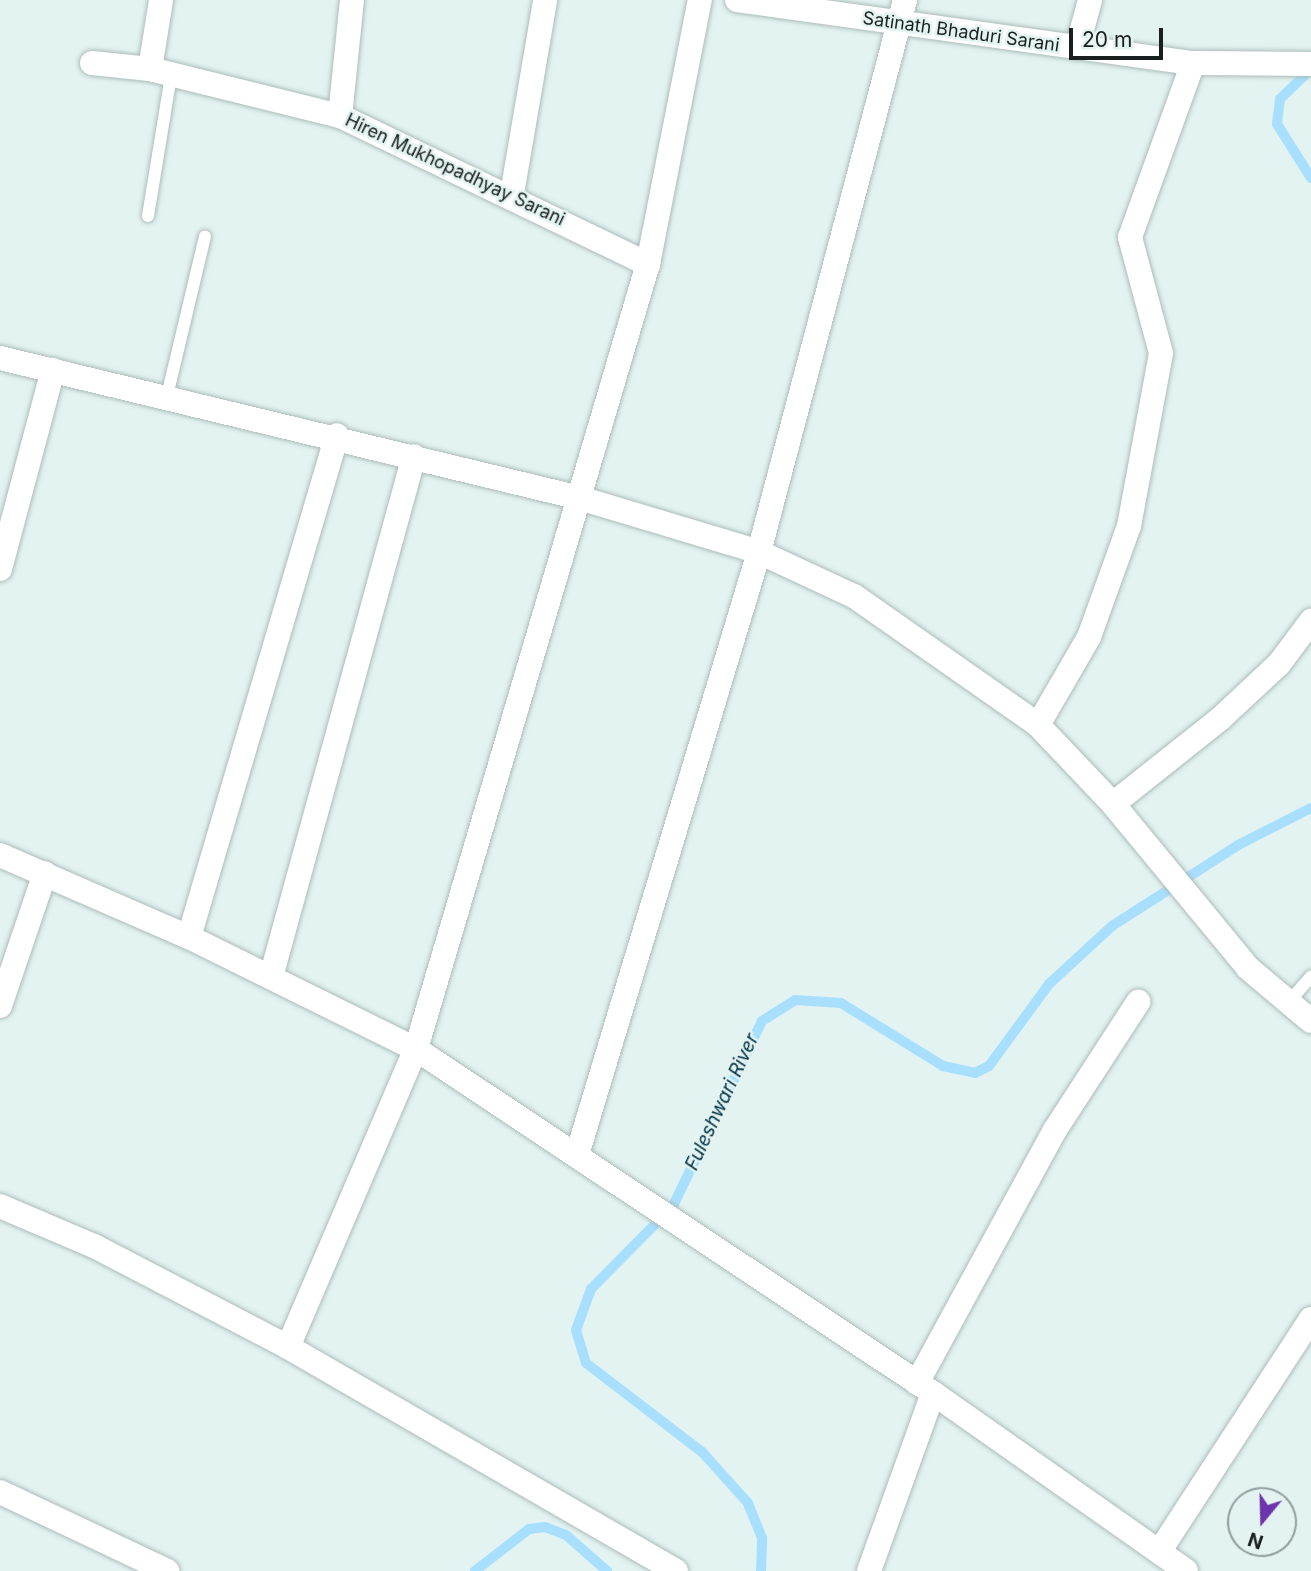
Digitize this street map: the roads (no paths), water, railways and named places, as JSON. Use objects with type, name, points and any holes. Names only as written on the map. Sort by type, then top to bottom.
[{"type":"street","points":[[161,0],[161,72]]},
{"type":"street","points":[[341,116],[352,0]]},
{"type":"street","points":[[512,194],[545,0]]},
{"type":"street","points":[[288,1347],[416,1049],[576,497],[648,264],[700,0]]},
{"type":"street","name":"Satinath Bhaduri Sarani","points":[[737,0],[1193,63],[1301,63]]},
{"type":"street","points":[[577,1155],[759,552],[905,0]]},
{"type":"street","points":[[1077,48],[1090,0]]},
{"type":"street","name":"Hiren Mukhopadhyay Sarani","points":[[92,62],[161,72],[341,116],[512,194],[648,264]]},
{"type":"street","points":[[1038,725],[1089,637],[1129,526],[1161,353],[1130,237],[1193,63]]},
{"type":"street","points":[[0,358],[337,435],[576,497],[759,552],[854,596],[1038,725],[1113,804],[1208,924],[1287,1004],[1311,1021]]},
{"type":"street","points":[[0,569],[53,370]]},
{"type":"street","points":[[189,937],[337,435]]},
{"type":"street","points":[[271,977],[414,456]]},
{"type":"street","points":[[1113,804],[1222,718],[1279,664],[1311,621]]},
{"type":"street","points":[[0,855],[189,937],[416,1049],[925,1388],[1186,1571]]},
{"type":"street","points":[[0,1006],[45,873]]},
{"type":"street","points":[[869,1571],[925,1388],[1055,1130],[1139,1002]]},
{"type":"street","points":[[0,1206],[94,1246],[288,1347],[663,1567]]},
{"type":"street","points":[[1159,1552],[1311,1319]]},
{"type":"street","points":[[0,1492],[167,1571]]},
{"type":"lane","points":[[148,216],[161,72]]},
{"type":"lane","points":[[167,396],[205,236]]},
{"type":"lane","points":[[1287,1004],[1311,977]]},
{"type":"waterway","name":"Fuleshwari River","points":[[1311,69],[1280,99],[1277,124],[1311,178]]},
{"type":"waterway","name":"Fuleshwari River","points":[[761,1571],[762,1538],[748,1503],[702,1452],[586,1363],[576,1330],[591,1289],[673,1206],[762,1021],[795,1000],[841,1003],[943,1066],[975,1073],[989,1066],[1049,984],[1112,926],[1238,845],[1311,808]]},
{"type":"waterway","name":"Fuleshwari River","points":[[475,1571],[529,1529],[545,1527],[566,1535],[607,1571]]}]
